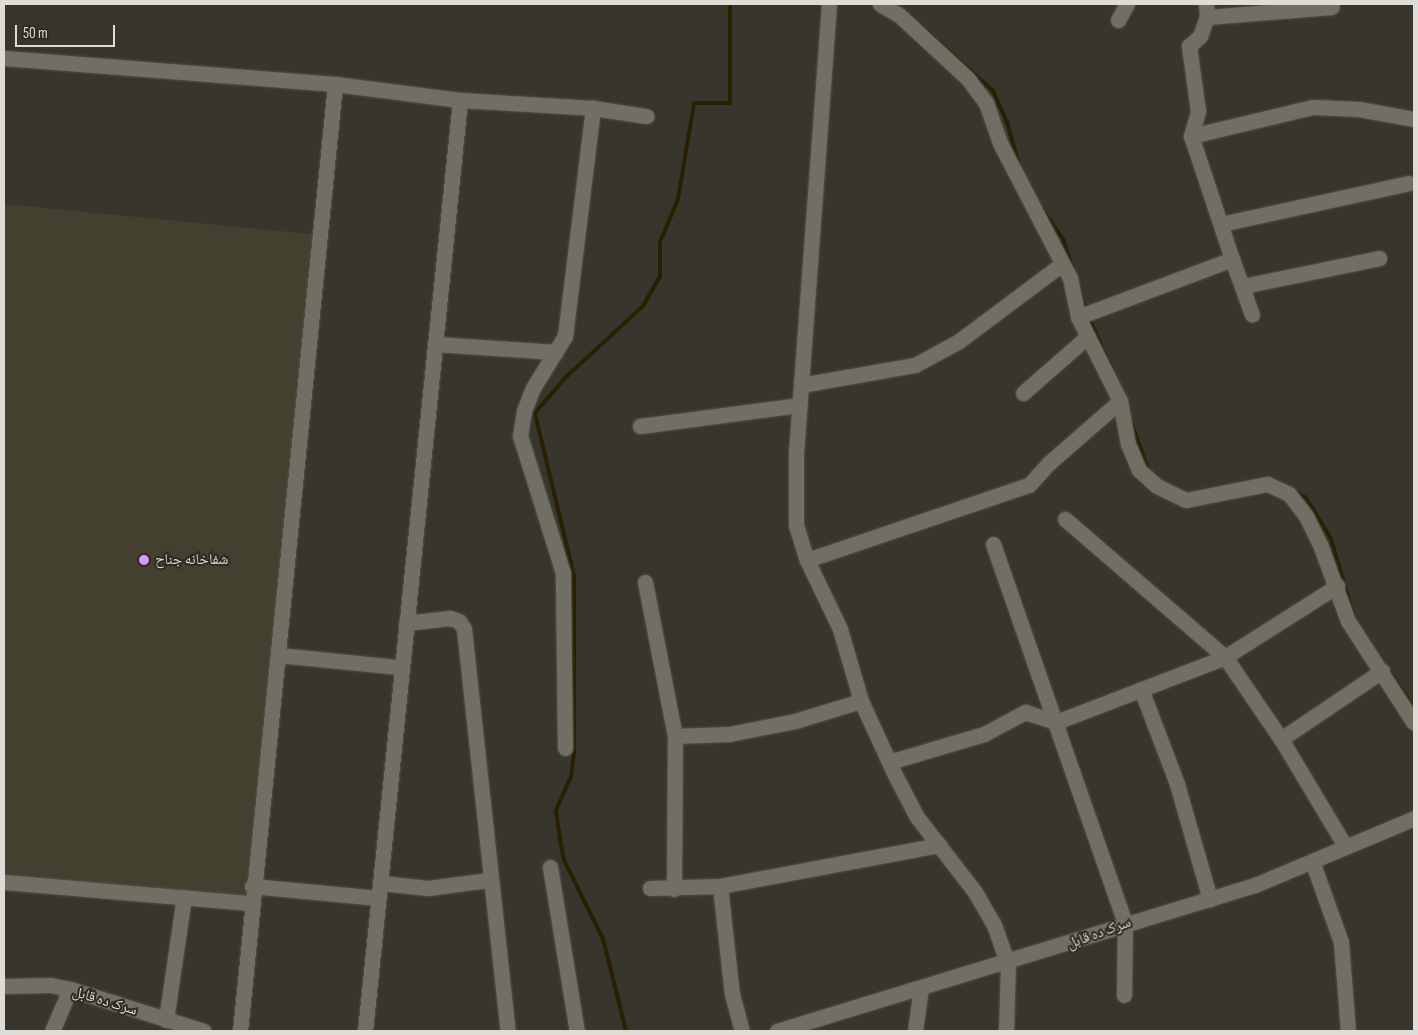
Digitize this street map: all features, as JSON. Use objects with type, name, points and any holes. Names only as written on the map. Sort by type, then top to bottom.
[{"type":"street","points":[[829,4],[794,487],[799,537],[807,560],[840,629],[861,701],[889,762],[917,817],[975,892],[994,925],[1008,964],[1006,1031]]},
{"type":"street","points":[[880,4],[899,15],[968,79],[986,103],[1000,142],[1070,278],[1078,318],[1120,401],[1128,444],[1140,470],[1157,486],[1186,500],[1266,484],[1289,494],[1306,516],[1337,586],[1348,621],[1414,723]]},
{"type":"street","points":[[1118,20],[1127,4]]},
{"type":"street","points":[[1252,315],[1191,136],[1198,111],[1190,46],[1200,36],[1206,10],[1332,7]]},
{"type":"street","points":[[4,58],[335,84],[460,100],[594,108],[646,116]]},
{"type":"street","points":[[240,1031],[250,903],[278,655],[335,84]]},
{"type":"street","points":[[365,1031],[380,891],[399,667],[406,622],[460,100]]},
{"type":"street","points":[[1191,136],[1313,107],[1359,109],[1414,119]]},
{"type":"street","points":[[565,748],[563,573],[520,436],[524,411],[533,388],[564,336],[594,108]]},
{"type":"street","points":[[1221,224],[1408,183]]},
{"type":"street","points":[[1243,286],[1379,258]]},
{"type":"street","points":[[1078,318],[1232,259]]},
{"type":"street","points":[[802,386],[914,365],[967,335],[1062,264]]},
{"type":"street","points":[[1023,393],[1088,336]]},
{"type":"street","points":[[435,344],[556,352]]},
{"type":"street","points":[[807,560],[1030,485],[1048,463],[1120,401]]},
{"type":"street","points":[[640,426],[799,405]]},
{"type":"street","points":[[1065,518],[1225,657],[1281,739],[1345,846]]},
{"type":"street","points":[[993,544],[1125,923],[1124,995]]},
{"type":"street","points":[[645,582],[675,736],[674,889]]},
{"type":"street","points":[[889,762],[984,734],[1025,712],[1056,722],[1225,657],[1337,586]]},
{"type":"street","points":[[406,622],[450,618],[459,621],[464,629],[489,880],[508,1031]]},
{"type":"street","points":[[278,655],[399,667]]},
{"type":"street","points":[[1281,739],[1382,672]]},
{"type":"street","points":[[1141,689],[1176,784],[1210,899]]},
{"type":"street","points":[[675,736],[728,734],[795,721],[861,701]]},
{"type":"street","name":"سرک ده قابل","points":[[777,1031],[804,1027],[921,988],[1008,964],[1125,923],[1210,899],[1312,861],[1414,818]]},
{"type":"street","points":[[650,888],[674,889],[720,886],[938,845]]},
{"type":"street","points":[[1312,861],[1342,942],[1348,1031]]},
{"type":"street","points":[[550,867],[577,1031]]},
{"type":"street","points":[[252,886],[380,891],[428,888],[489,880]]},
{"type":"street","points":[[4,882],[250,903]]},
{"type":"street","points":[[720,886],[732,994],[742,1031]]},
{"type":"street","points":[[166,1020],[184,897]]},
{"type":"street","name":"سرک ده قابل","points":[[4,986],[50,985],[70,989],[204,1031]]},
{"type":"street","points":[[915,1031],[921,988]]},
{"type":"street","points":[[52,1031],[70,989]]},
{"type":"shaded area","name":"شفاخانه جناح","points":[[4,204],[321,235],[247,908],[4,885]]},
{"type":"waterway","points":[[626,1031],[603,939],[564,860],[560,839],[556,810],[571,777],[574,753],[574,576],[535,413],[565,378],[643,306],[660,277],[660,242],[678,199],[694,103],[730,103],[730,4]]},
{"type":"waterway","points":[[922,27],[993,91],[1007,122],[1018,161]]},
{"type":"waterway","points":[[1042,209],[1063,239],[1086,310]]},
{"type":"waterway","points":[[1088,316],[1124,396]]},
{"type":"waterway","points":[[1130,419],[1148,469]]},
{"type":"waterway","points":[[1294,491],[1306,498],[1331,539],[1354,617]]},
{"type":"waterway","points":[[1386,666],[1414,708]]},
{"type":"place","name":"شفاخانه جناح","points":[[144,560]]}]
